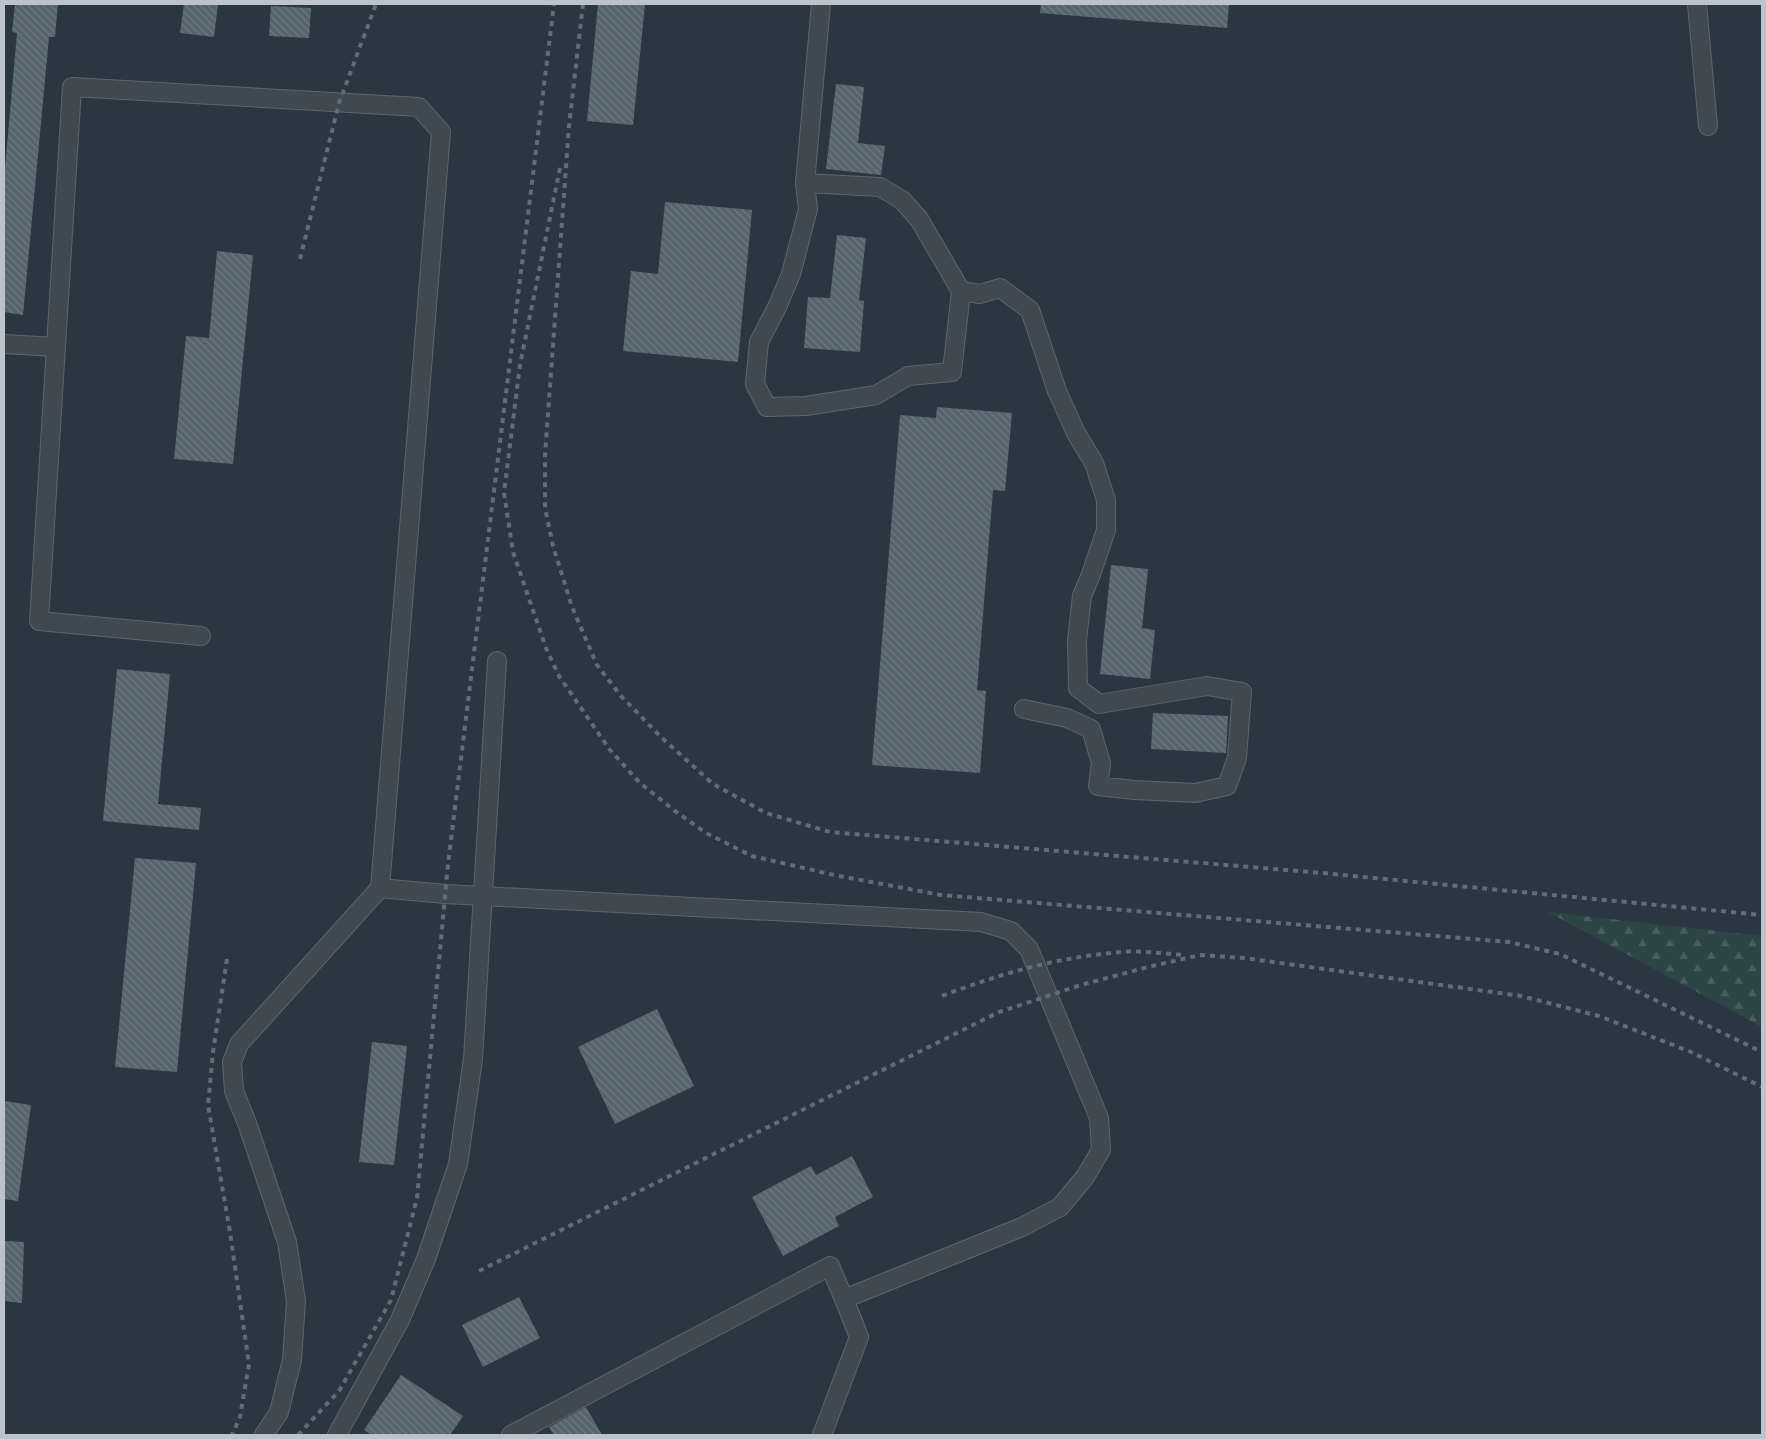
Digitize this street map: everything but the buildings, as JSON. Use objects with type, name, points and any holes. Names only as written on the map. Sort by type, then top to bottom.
[{"type":"lane","points":[[805,183],[880,187],[902,200],[919,218],[961,291],[952,372],[908,376],[876,395],[806,406],[767,407],[755,384],[759,342],[792,274],[808,209],[805,183],[821,4]]},
{"type":"lane","points":[[1697,4],[1708,126]]},
{"type":"lane","points":[[201,636],[39,621],[72,87],[419,107],[441,132],[380,888],[239,1044],[232,1062],[234,1092],[248,1123],[286,1242],[296,1301],[292,1360],[279,1412],[264,1435]]},
{"type":"lane","points":[[961,291],[980,294],[1000,288],[1030,310],[1058,391],[1076,434],[1094,463],[1106,500],[1106,530],[1082,596],[1077,640],[1078,688],[1099,704],[1207,686],[1242,692],[1237,758],[1227,786],[1195,793],[1098,786],[1101,763],[1092,729],[1092,716],[1099,704]]},
{"type":"lane","points":[[4,344],[56,346]]},
{"type":"lane","points":[[337,1435],[400,1320],[426,1259],[458,1164],[473,1059],[497,661]]},
{"type":"lane","points":[[1024,709],[1067,718],[1092,729]]},
{"type":"lane","points":[[380,888],[483,896],[982,922],[1011,931],[1029,949],[1099,1118],[1102,1150],[1085,1177],[1060,1207],[1022,1227],[844,1299]]},
{"type":"lane","points":[[511,1435],[830,1266],[859,1337],[822,1435]]},
{"type":"green space","points":[[1548,912],[1762,936],[1762,1027]]},
{"type":"railway","points":[[300,259],[339,103],[376,4]]},
{"type":"railway","points":[[298,1435],[339,1391],[391,1300],[417,1198],[448,864],[554,4]]},
{"type":"railway","points":[[583,4],[569,126],[545,455],[545,508],[553,546],[572,607],[597,665],[621,696],[661,737],[713,784],[766,813],[830,832],[1322,873],[1762,915]]},
{"type":"railway","points":[[560,168],[520,365],[504,493],[513,552],[546,648],[559,676],[610,750],[640,783],[675,811],[706,833],[752,856],[834,875],[941,895],[1509,942],[1560,954],[1762,1052]]},
{"type":"railway","points":[[942,996],[986,980],[1051,962],[1073,958],[1128,952],[1185,955]]},
{"type":"railway","points":[[479,1271],[999,1012],[1081,985],[1200,955],[1244,958],[1521,996],[1599,1016],[1691,1052],[1762,1087]]},
{"type":"railway","points":[[227,959],[213,1052],[208,1105],[230,1232],[249,1364],[240,1417],[232,1435]]}]
